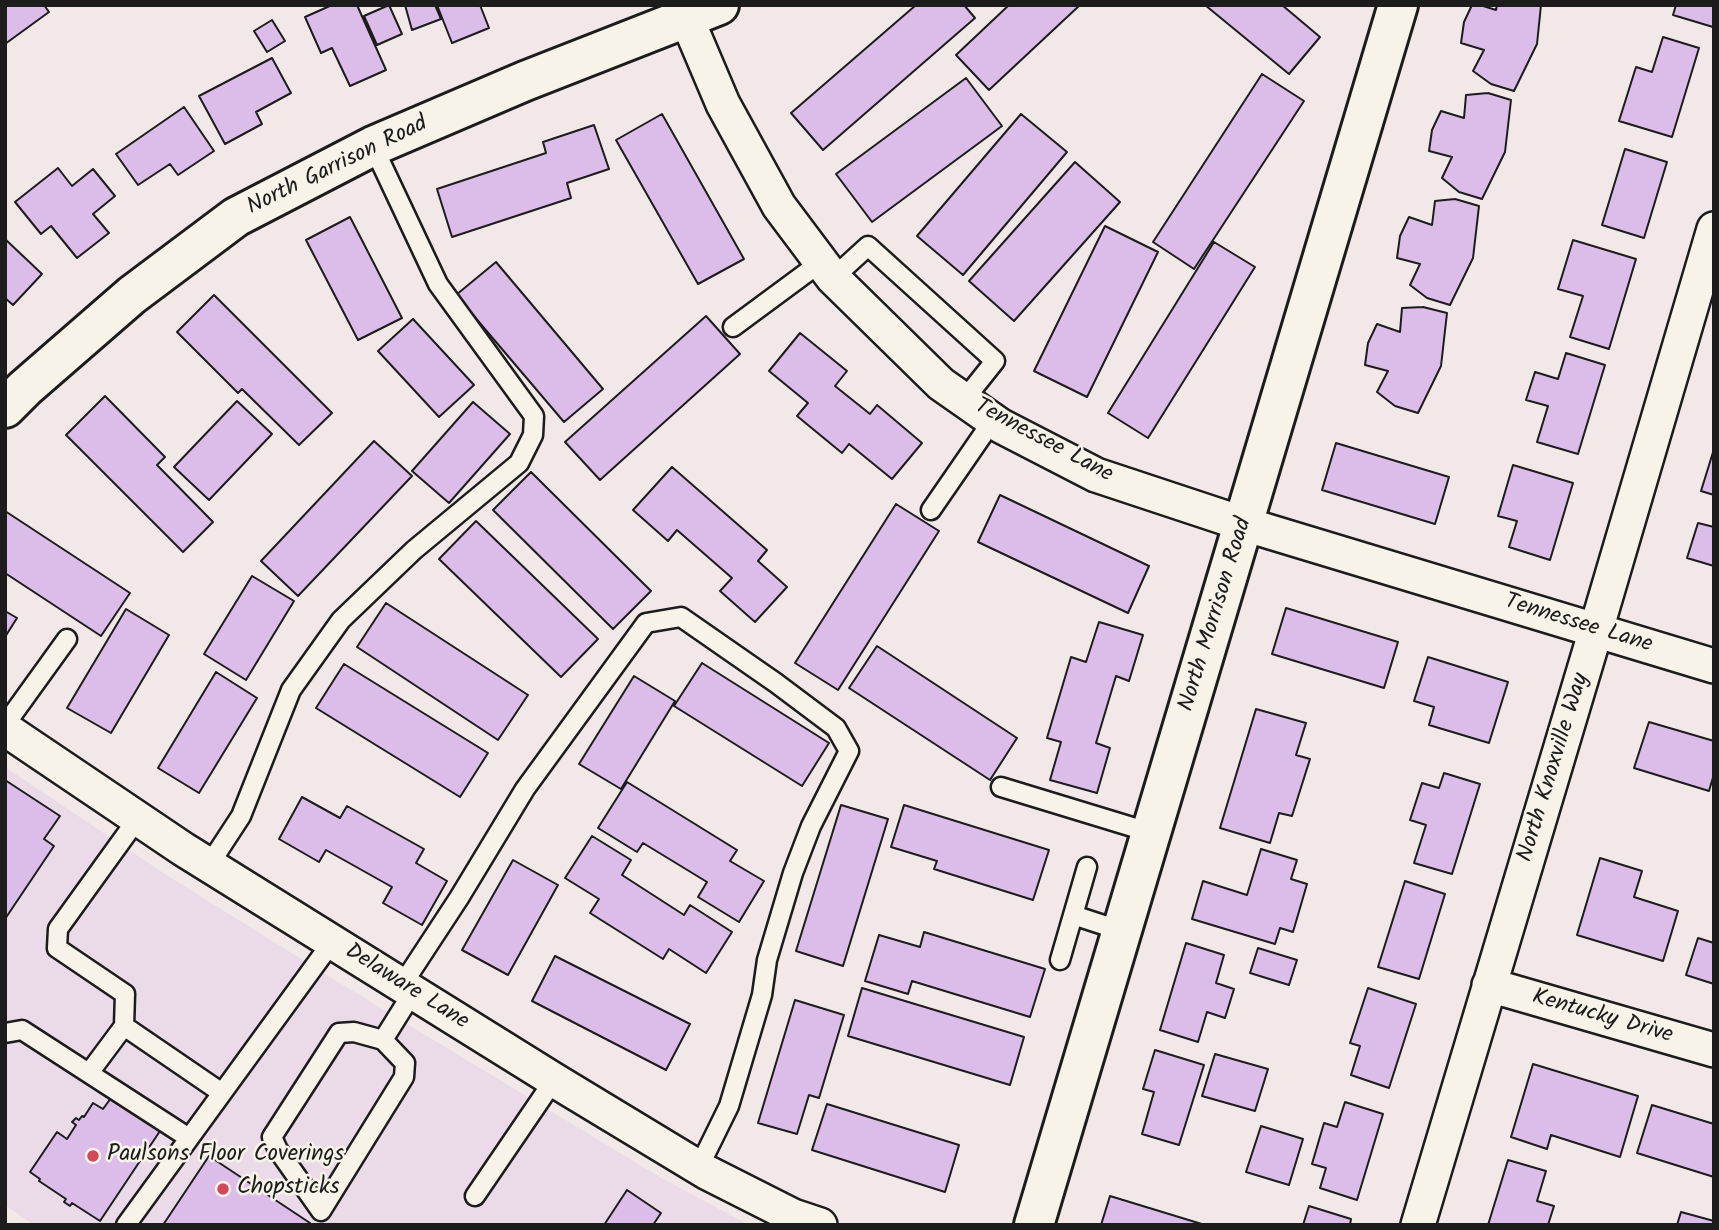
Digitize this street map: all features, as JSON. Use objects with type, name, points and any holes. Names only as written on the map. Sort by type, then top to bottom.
[{"type":"street","name":"North Garrison Road","points":[[5,408],[132,295],[236,217],[373,146],[695,10]]},
{"type":"street","name":"Tennessee Lane","points":[[695,10],[723,104],[779,206],[827,270],[941,384],[1001,426],[1096,475],[1244,524],[1714,666]]},
{"type":"street","name":"North Morrison Road","points":[[1034,1225],[1244,524],[1391,11]]},
{"type":"street","name":"North Knoxville Way","points":[[1418,1225],[1714,229]]},
{"type":"street","name":"Delaware Lane","points":[[5,727],[209,865],[554,1080],[699,1167],[793,1216],[820,1225]]},
{"type":"street","name":"Kentucky Drive","points":[[1489,985],[1714,1050]]},
{"type":"lane","points":[[209,865],[241,816],[291,690],[341,620],[414,550],[519,463],[533,435],[534,416],[438,284],[373,146]]},
{"type":"lane","points":[[733,327],[868,246],[995,361],[964,400]]},
{"type":"lane","points":[[931,510],[993,419]]},
{"type":"lane","points":[[383,1040],[407,989],[524,789],[646,623],[681,617],[835,728],[849,751],[811,826],[793,873],[768,960],[762,995],[729,1106],[699,1167]]},
{"type":"lane","points":[[5,727],[67,639]]},
{"type":"lane","points":[[1001,786],[1152,833]]},
{"type":"lane","points":[[89,1073],[124,1026],[125,994],[57,948],[58,929],[138,818]]},
{"type":"lane","points":[[1060,960],[1087,867]]},
{"type":"lane","points":[[1073,915],[1122,930]]},
{"type":"lane","points":[[127,1225],[332,942]]},
{"type":"lane","points":[[124,1026],[222,1093]]},
{"type":"lane","points":[[5,1033],[22,1030],[189,1138]]},
{"type":"lane","points":[[354,1032],[383,1040],[405,1063],[404,1077],[321,1218],[272,1138],[339,1033],[354,1032]]},
{"type":"lane","points":[[475,1196],[554,1080]]},
{"type":"shaded area","points":[[5,767],[168,876],[343,985],[663,1179],[749,1225],[34,1225],[5,1205]]},
{"type":"building","points":[[5,5],[44,5],[49,12],[5,44]]},
{"type":"building","points":[[332,5],[357,5],[386,70],[350,86],[332,48],[321,53],[305,17]]},
{"type":"building","points":[[389,5],[402,34],[377,45],[364,16]]},
{"type":"building","points":[[405,5],[435,5],[441,19],[412,30]]},
{"type":"building","points":[[437,5],[480,5],[489,28],[452,43]]},
{"type":"building","points":[[916,5],[964,5],[975,18],[823,150],[791,113]]},
{"type":"building","points":[[1009,5],[1080,5],[989,90],[956,55]]},
{"type":"building","points":[[1205,5],[1282,5],[1320,37],[1289,74]]},
{"type":"building","points":[[1472,5],[1496,10],[1497,5],[1541,5],[1537,44],[1514,91],[1491,84],[1473,71],[1484,50],[1461,43],[1464,22]]},
{"type":"building","points":[[1676,5],[1714,5],[1713,27],[1673,15]]},
{"type":"building","points":[[272,20],[285,41],[267,52],[254,31]]},
{"type":"building","points":[[1663,37],[1699,48],[1672,137],[1619,121],[1636,67],[1652,72]]},
{"type":"building","points":[[272,58],[291,93],[256,112],[262,124],[225,144],[199,96]]},
{"type":"building","points":[[1262,74],[1304,101],[1194,269],[1153,242]]},
{"type":"building","points":[[966,78],[1002,126],[872,222],[836,174]]},
{"type":"building","points":[[1488,93],[1511,100],[1505,152],[1482,199],[1459,192],[1442,178],[1452,157],[1429,151],[1432,130],[1441,111],[1464,118],[1466,95]]},
{"type":"building","points":[[184,107],[214,151],[178,175],[170,164],[138,185],[116,154]]},
{"type":"building","points":[[662,114],[744,259],[698,284],[616,140]]},
{"type":"building","points":[[1021,114],[1067,152],[963,275],[917,236]]},
{"type":"building","points":[[594,125],[609,169],[567,183],[571,198],[452,237],[437,189],[546,153],[543,142]]},
{"type":"building","points":[[1625,149],[1667,162],[1644,238],[1602,225]]},
{"type":"building","points":[[1075,162],[1120,202],[1014,321],[969,281]]},
{"type":"building","points":[[58,168],[72,186],[93,169],[115,196],[93,214],[109,233],[77,258],[51,226],[41,234],[15,202]]},
{"type":"building","points":[[1455,199],[1479,206],[1473,258],[1450,305],[1427,298],[1410,285],[1420,264],[1397,258],[1400,236],[1409,217],[1432,225],[1435,201]]},
{"type":"building","points":[[350,217],[402,318],[358,340],[306,240]]},
{"type":"building","points":[[1105,226],[1158,252],[1087,397],[1034,371]]},
{"type":"building","points":[[5,239],[42,274],[13,305],[5,298]]},
{"type":"building","points":[[1573,240],[1636,259],[1609,349],[1570,337],[1583,296],[1558,289]]},
{"type":"building","points":[[1214,242],[1255,267],[1148,438],[1108,413]]},
{"type":"building","points":[[496,262],[603,389],[564,422],[456,295]]},
{"type":"building","points":[[214,295],[332,413],[299,445],[242,389],[238,393],[177,332]]},
{"type":"building","points":[[1423,307],[1447,313],[1441,366],[1418,413],[1395,406],[1377,392],[1388,371],[1365,365],[1368,343],[1377,324],[1400,332],[1402,308]]},
{"type":"building","points":[[706,316],[740,354],[600,480],[565,442]]},
{"type":"building","points":[[413,319],[474,385],[439,417],[378,351]]},
{"type":"building","points":[[800,333],[847,371],[835,386],[870,414],[877,405],[922,443],[892,479],[849,444],[842,453],[797,416],[808,403],[769,371]]},
{"type":"building","points":[[1566,353],[1605,365],[1578,454],[1537,442],[1548,406],[1526,400],[1535,372],[1558,379]]},
{"type":"building","points":[[105,396],[165,457],[157,465],[213,522],[183,552],[66,435]]},
{"type":"building","points":[[237,401],[272,434],[209,500],[174,467]]},
{"type":"building","points":[[473,402],[510,434],[449,503],[412,471]]},
{"type":"building","points":[[374,441],[412,476],[298,596],[261,561]]},
{"type":"building","points":[[1336,443],[1449,477],[1435,524],[1322,490]]},
{"type":"building","points":[[1714,449],[1714,495],[1701,491]]},
{"type":"building","points":[[1513,465],[1573,483],[1550,560],[1509,547],[1517,521],[1498,516]]},
{"type":"building","points":[[672,467],[767,550],[758,561],[787,587],[755,622],[720,591],[732,578],[677,530],[668,541],[633,510]]},
{"type":"building","points":[[531,472],[651,591],[613,629],[493,510]]},
{"type":"building","points":[[1000,495],[1149,566],[1128,613],[978,542]]},
{"type":"building","points":[[896,504],[939,531],[838,690],[795,663]]},
{"type":"building","points":[[5,511],[130,593],[101,636],[5,573]]},
{"type":"building","points":[[476,521],[598,639],[561,677],[439,559]]},
{"type":"building","points":[[1698,523],[1714,527],[1714,566],[1687,558]]},
{"type":"building","points":[[252,576],[294,601],[246,680],[204,654]]},
{"type":"building","points":[[386,603],[528,695],[498,740],[357,647]]},
{"type":"building","points":[[1286,608],[1398,642],[1384,688],[1272,654]]},
{"type":"building","points":[[126,609],[169,635],[111,733],[67,708]]},
{"type":"building","points":[[5,611],[17,618],[5,637]]},
{"type":"building","points":[[1099,622],[1143,635],[1129,681],[1116,676],[1096,743],[1110,748],[1097,793],[1050,780],[1061,742],[1047,738],[1071,657],[1086,662]]},
{"type":"building","points":[[877,646],[1017,738],[990,780],[849,688]]},
{"type":"building","points":[[1428,657],[1508,682],[1489,743],[1429,725],[1434,707],[1414,701]]},
{"type":"building","points":[[702,663],[829,743],[802,786],[674,706]]},
{"type":"building","points":[[344,664],[488,753],[460,797],[316,708]]},
{"type":"building","points":[[216,672],[257,698],[199,793],[158,768]]},
{"type":"building","points":[[634,676],[675,701],[621,789],[579,764]]},
{"type":"building","points":[[1256,709],[1306,723],[1296,755],[1310,759],[1292,816],[1279,813],[1270,843],[1220,828]]},
{"type":"building","points":[[1649,722],[1714,741],[1714,774],[1709,791],[1634,768]]},
{"type":"building","points":[[1444,773],[1480,784],[1452,874],[1414,863],[1426,825],[1410,820],[1422,783],[1439,788]]},
{"type":"building","points":[[5,780],[60,816],[44,839],[54,846],[5,919]]},
{"type":"building","points":[[627,782],[737,850],[730,861],[764,881],[739,922],[698,897],[707,882],[643,843],[637,852],[598,828]]},
{"type":"building","points":[[302,797],[340,818],[347,806],[424,849],[416,863],[447,881],[422,925],[383,903],[392,887],[326,850],[319,862],[279,839]]},
{"type":"building","points":[[841,805],[888,819],[843,966],[796,951]]},
{"type":"building","points":[[904,805],[1049,850],[1033,900],[934,869],[937,861],[891,847]]},
{"type":"building","points":[[592,836],[631,860],[622,875],[684,915],[690,905],[732,932],[706,973],[669,949],[663,959],[590,913],[599,899],[565,878]]},
{"type":"building","points":[[1261,849],[1297,860],[1291,879],[1307,884],[1293,932],[1280,928],[1275,944],[1192,919],[1203,881],[1247,895]]},
{"type":"building","points":[[1600,858],[1642,871],[1634,897],[1678,911],[1663,961],[1577,935]]},
{"type":"building","points":[[513,860],[558,885],[508,975],[462,950]]},
{"type":"building","points":[[1405,881],[1445,894],[1419,979],[1378,967]]},
{"type":"building","points":[[924,932],[1045,969],[1030,1017],[912,981],[908,994],[865,981],[879,935],[920,947]]},
{"type":"building","points":[[1698,938],[1714,943],[1714,984],[1686,975]]},
{"type":"building","points":[[1186,943],[1224,955],[1216,983],[1234,989],[1225,1018],[1207,1012],[1198,1042],[1160,1030]]},
{"type":"building","points":[[1258,948],[1297,960],[1289,985],[1250,973]]},
{"type":"building","points":[[555,956],[690,1024],[666,1070],[532,1001]]},
{"type":"building","points":[[862,988],[1024,1037],[1010,1085],[848,1036]]},
{"type":"building","points":[[1368,988],[1416,1004],[1389,1088],[1351,1075],[1360,1046],[1350,1043]]},
{"type":"building","points":[[795,1000],[844,1015],[819,1098],[809,1095],[797,1134],[758,1123]]},
{"type":"building","points":[[1155,1050],[1204,1065],[1179,1145],[1142,1134],[1154,1092],[1143,1089]]},
{"type":"building","points":[[1215,1054],[1268,1069],[1255,1111],[1202,1096]]},
{"type":"building","points":[[1533,1064],[1638,1096],[1620,1157],[1551,1135],[1547,1149],[1511,1137]]},
{"type":"building","name":"Paulsons Floor Coverings","points":[[111,1098],[160,1131],[100,1221],[72,1203],[70,1206],[64,1202],[66,1199],[30,1172],[57,1132],[67,1139],[76,1125],[72,1122],[76,1118],[79,1120],[84,1117],[93,1103],[103,1109]]},
{"type":"building","points":[[1345,1102],[1383,1114],[1357,1200],[1320,1188],[1326,1168],[1312,1164],[1324,1123],[1337,1127]]},
{"type":"building","points":[[827,1104],[959,1145],[945,1192],[812,1150]]},
{"type":"building","points":[[1652,1105],[1714,1124],[1714,1177],[1637,1153]]},
{"type":"building","points":[[1261,1126],[1303,1139],[1289,1185],[1246,1172]]},
{"type":"building","name":"Chopsticks","points":[[209,1156],[310,1223],[309,1225],[163,1225]]},
{"type":"building","points":[[1508,1160],[1546,1171],[1537,1201],[1554,1206],[1548,1225],[1488,1225]]},
{"type":"building","points":[[627,1190],[661,1213],[653,1225],[604,1225]]},
{"type":"building","points":[[1110,1196],[1205,1225],[1101,1225]]},
{"type":"building","points":[[1309,1206],[1351,1219],[1350,1225],[1303,1225]]},
{"type":"building","points":[[1681,1212],[1714,1221],[1714,1225],[1677,1225]]},
{"type":"place","name":"Paulsons Floor Coverings","points":[[93,1156]]},
{"type":"place","name":"Chopsticks","points":[[223,1189]]}]
